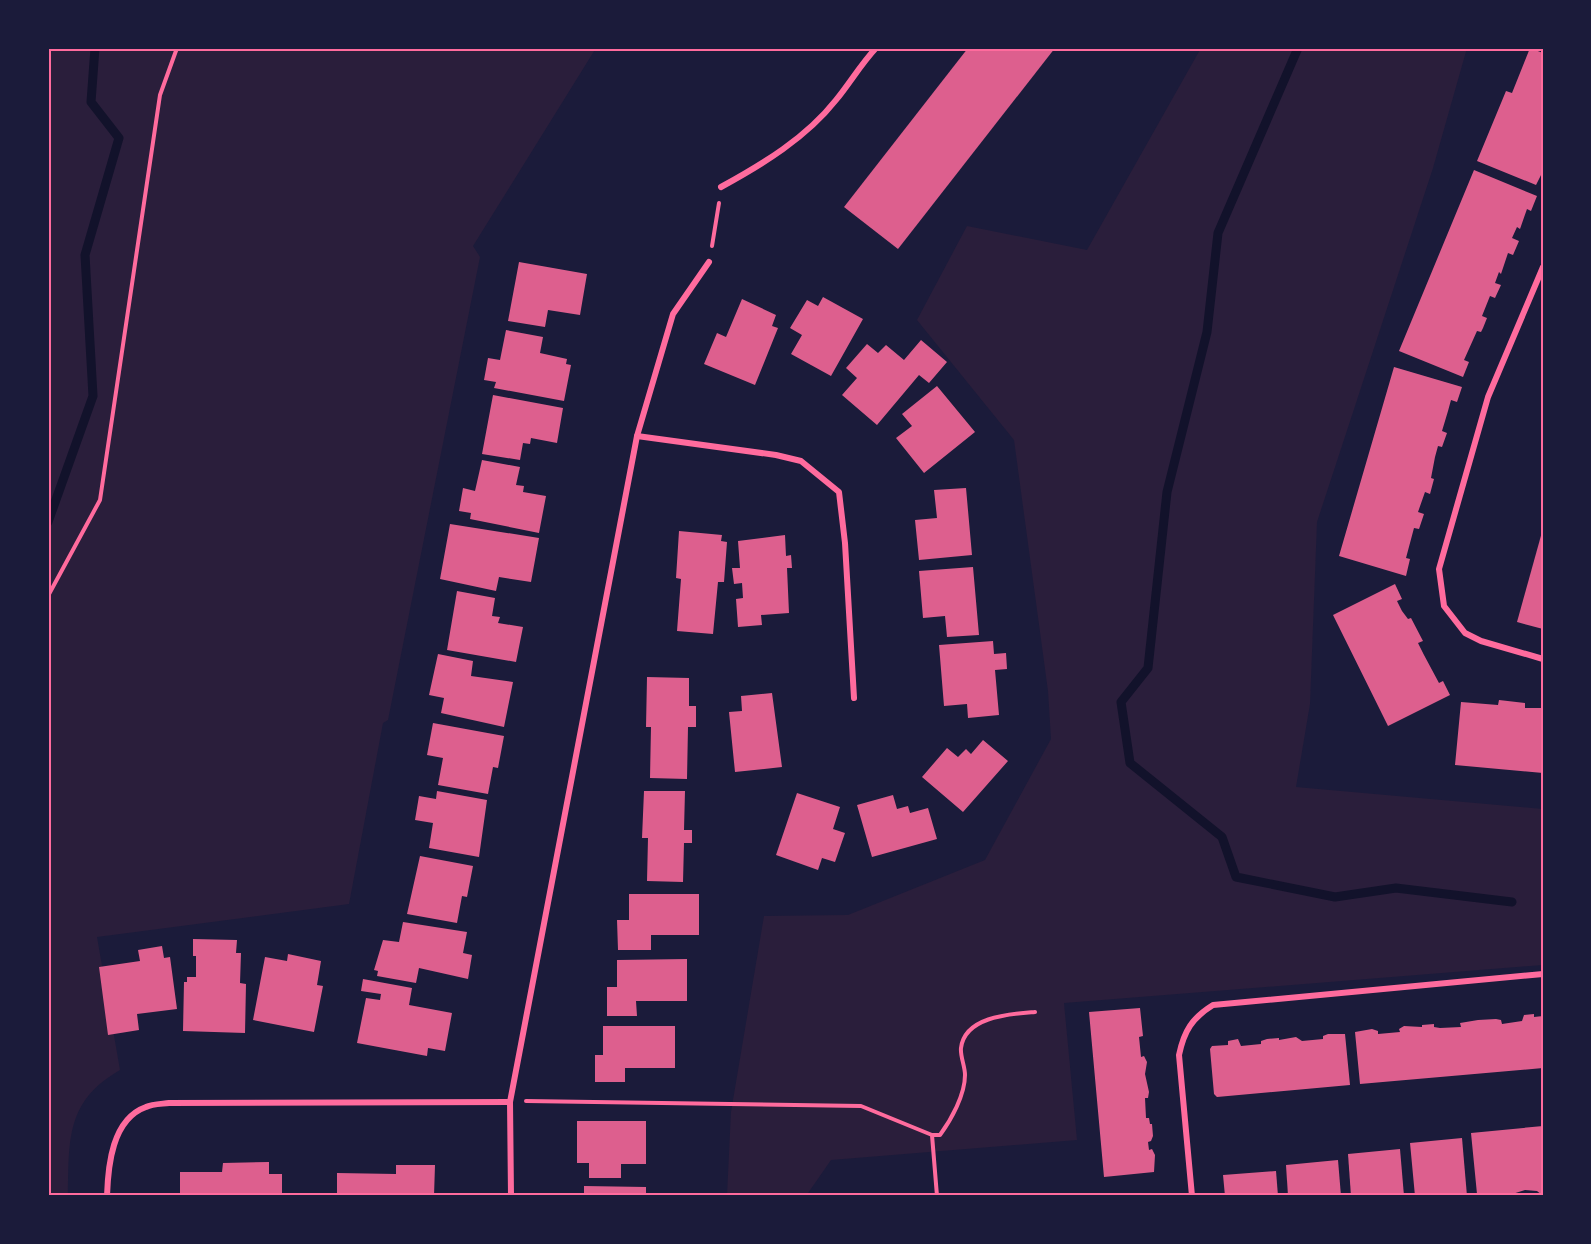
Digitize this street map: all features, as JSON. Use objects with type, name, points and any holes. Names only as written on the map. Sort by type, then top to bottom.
[{"type":"street","points":[[721,188],[773,159],[801,134],[835,102],[876,48]]},
{"type":"street","points":[[511,1196],[510,1102],[637,436],[674,314],[710,262]]},
{"type":"street","points":[[1543,267],[1488,396],[1439,569],[1444,606],[1465,633],[1481,641],[1543,659]]},
{"type":"street","points":[[637,436],[776,455],[801,461],[839,492],[845,543],[854,698]]},
{"type":"street","points":[[1192,1196],[1179,1055],[1184,1034],[1191,1022],[1208,1008],[1213,1005],[1543,974]]},
{"type":"street","points":[[107,1196],[108,1174],[116,1136],[130,1116],[145,1107],[169,1103],[510,1102]]},
{"type":"path","points":[[48,596],[100,500],[160,95],[177,48]]},
{"type":"path","points":[[710,262],[721,188]]},
{"type":"path","points":[[510,1102],[861,1106],[921,1133],[940,1135],[951,1120],[965,1077],[961,1047],[970,1030],[997,1015],[1035,1012]]},
{"type":"path","points":[[932,1135],[937,1196]]},
{"type":"shaded area","points":[[48,48],[596,48],[473,246],[480,257],[388,720],[383,723],[349,904],[97,937],[120,1070],[102,1082],[80,1108],[71,1139],[68,1196],[48,1196]]},
{"type":"shaded area","points":[[1201,48],[1467,48],[1433,168],[1317,522],[1310,704],[1296,787],[1543,809],[1543,965],[1064,1003],[1077,1140],[831,1160],[806,1196],[727,1196],[731,1112],[764,916],[848,915],[985,860],[1051,739],[1048,691],[1014,440],[917,320],[967,226],[1087,250]]},
{"type":"building","points":[[968,48],[1055,48],[898,249],[844,207]]},
{"type":"building","points":[[1530,48],[1543,53],[1543,171],[1536,185],[1477,161],[1506,91],[1512,93]]},
{"type":"building","points":[[1474,170],[1537,196],[1531,211],[1527,209],[1520,229],[1517,227],[1512,238],[1519,241],[1513,255],[1508,253],[1501,274],[1499,272],[1495,283],[1501,285],[1495,298],[1490,296],[1482,316],[1487,318],[1483,328],[1481,332],[1477,331],[1464,360],[1469,362],[1463,377],[1399,351]]},
{"type":"building","points":[[519,262],[587,274],[580,315],[548,310],[545,327],[508,321]]},
{"type":"building","points":[[823,297],[863,319],[831,376],[791,354],[802,335],[790,328],[807,300],[818,306]]},
{"type":"building","points":[[742,299],[776,315],[772,326],[778,328],[755,385],[704,364],[717,333],[726,337]]},
{"type":"building","points":[[506,330],[543,337],[540,353],[567,359],[566,364],[571,365],[564,401],[494,388],[496,382],[484,380],[488,358],[500,360]]},
{"type":"building","points":[[921,340],[947,362],[929,383],[919,375],[877,425],[842,395],[857,378],[846,368],[867,344],[878,353],[886,345],[904,360]]},
{"type":"building","points":[[1394,367],[1462,387],[1457,402],[1451,400],[1442,431],[1447,433],[1442,447],[1438,446],[1430,494],[1425,492],[1418,512],[1424,514],[1419,529],[1414,528],[1406,558],[1410,559],[1406,576],[1339,556]]},
{"type":"building","points":[[937,386],[975,432],[924,473],[896,438],[912,426],[902,414]]},
{"type":"building","points":[[493,395],[563,408],[557,443],[531,438],[530,444],[523,443],[520,460],[482,454]]},
{"type":"building","points":[[482,460],[520,467],[516,485],[524,486],[523,492],[546,496],[539,533],[470,519],[471,513],[459,511],[463,488],[475,491]]},
{"type":"building","points":[[966,488],[972,555],[919,560],[915,520],[937,518],[934,490]]},
{"type":"building","points":[[450,524],[539,538],[531,582],[499,577],[496,591],[440,579]]},
{"type":"building","points":[[679,531],[722,535],[721,541],[727,542],[724,582],[718,582],[713,634],[677,631],[681,579],[676,578]]},
{"type":"building","points":[[1543,532],[1543,629],[1517,622]]},
{"type":"building","points":[[785,535],[786,556],[791,555],[792,568],[787,568],[789,613],[761,615],[762,625],[738,627],[736,599],[743,598],[742,583],[734,584],[732,568],[740,568],[738,541]]},
{"type":"building","points":[[973,567],[979,635],[947,637],[945,616],[923,618],[919,571]]},
{"type":"building","points":[[1395,584],[1402,599],[1397,601],[1408,619],[1411,618],[1423,641],[1418,643],[1424,655],[1439,683],[1443,681],[1450,695],[1388,726],[1333,615]]},
{"type":"building","points":[[457,591],[495,598],[492,616],[500,617],[498,623],[523,627],[516,662],[447,650]]},
{"type":"building","points":[[993,641],[994,654],[1006,653],[1007,669],[995,670],[999,715],[968,718],[967,704],[944,706],[939,645]]},
{"type":"building","points":[[438,654],[473,661],[471,676],[513,682],[504,727],[441,713],[444,698],[429,695]]},
{"type":"building","points":[[647,677],[689,678],[689,706],[696,706],[696,727],[688,727],[687,779],[650,778],[651,727],[646,727]]},
{"type":"building","points":[[772,693],[782,767],[735,772],[729,712],[742,711],[741,696]]},
{"type":"building","points":[[1499,700],[1525,703],[1525,708],[1543,708],[1543,773],[1455,765],[1461,702],[1498,705]]},
{"type":"building","points":[[433,723],[504,736],[498,768],[493,767],[488,794],[438,785],[443,758],[427,755]]},
{"type":"building","points":[[983,740],[1008,761],[963,812],[922,777],[947,748],[958,757],[966,749],[971,754]]},
{"type":"building","points":[[437,791],[487,800],[479,857],[429,848],[433,823],[415,820],[419,796],[436,799]]},
{"type":"building","points":[[644,791],[685,791],[684,830],[692,830],[692,843],[684,843],[683,882],[647,881],[648,838],[642,838]]},
{"type":"building","points":[[797,793],[840,807],[833,829],[845,833],[835,862],[822,858],[818,870],[776,855]]},
{"type":"building","points":[[893,795],[897,809],[908,806],[910,813],[928,808],[937,839],[872,857],[857,805]]},
{"type":"building","points":[[420,856],[473,866],[467,897],[462,896],[457,923],[407,914]]},
{"type":"building","points":[[629,894],[699,894],[699,935],[651,935],[651,950],[618,950],[617,920],[629,920]]},
{"type":"building","points":[[403,922],[467,932],[463,953],[472,955],[468,979],[419,968],[416,983],[377,976],[378,971],[374,970],[383,940],[399,942]]},
{"type":"building","points":[[193,939],[237,940],[236,953],[241,953],[240,983],[246,984],[245,1033],[183,1031],[184,982],[187,982],[187,977],[196,977]]},
{"type":"building","points":[[162,946],[164,958],[170,957],[177,1009],[137,1014],[139,1030],[108,1035],[99,967],[140,961],[138,950]]},
{"type":"building","points":[[288,954],[321,961],[317,985],[323,986],[314,1032],[253,1020],[265,957],[287,961]]},
{"type":"building","points":[[687,959],[687,1001],[636,1001],[637,1016],[607,1016],[607,987],[617,987],[617,960]]},
{"type":"building","points":[[363,979],[412,988],[409,1005],[452,1013],[445,1051],[428,1048],[427,1056],[357,1043],[366,998],[380,1000],[381,994],[361,991]]},
{"type":"building","points":[[1140,1008],[1143,1036],[1139,1037],[1141,1057],[1144,1056],[1147,1062],[1145,1074],[1149,1092],[1148,1098],[1145,1098],[1146,1118],[1149,1118],[1152,1124],[1153,1136],[1148,1142],[1149,1150],[1152,1149],[1155,1155],[1154,1172],[1104,1177],[1089,1012]]},
{"type":"building","points":[[1534,1014],[1534,1017],[1543,1016],[1543,1068],[1360,1084],[1355,1032],[1372,1029],[1378,1031],[1378,1034],[1400,1032],[1399,1029],[1404,1026],[1422,1027],[1422,1025],[1434,1024],[1434,1027],[1440,1028],[1461,1027],[1460,1023],[1496,1019],[1501,1020],[1502,1024],[1522,1021],[1524,1015]]},
{"type":"building","points":[[603,1026],[675,1026],[675,1068],[625,1068],[625,1082],[595,1082],[595,1055],[603,1055]]},
{"type":"building","points":[[1345,1034],[1350,1085],[1217,1097],[1214,1094],[1210,1049],[1212,1046],[1228,1045],[1228,1041],[1238,1039],[1241,1046],[1261,1044],[1261,1041],[1267,1039],[1279,1038],[1279,1040],[1296,1037],[1302,1041],[1323,1039],[1323,1036]]},
{"type":"building","points":[[577,1121],[646,1121],[646,1164],[621,1164],[621,1178],[589,1178],[589,1163],[577,1163]]},
{"type":"building","points":[[1543,1126],[1543,1196],[1537,1191],[1525,1190],[1506,1196],[1490,1196],[1489,1193],[1477,1194],[1471,1133]]},
{"type":"building","points":[[1462,1138],[1467,1196],[1415,1196],[1410,1143]]},
{"type":"building","points":[[1400,1149],[1404,1196],[1351,1196],[1348,1154]]},
{"type":"building","points":[[1338,1160],[1341,1196],[1288,1196],[1286,1165]]},
{"type":"building","points":[[269,1162],[269,1174],[282,1174],[282,1196],[180,1196],[180,1172],[222,1172],[223,1163]]},
{"type":"building","points":[[396,1165],[435,1165],[434,1196],[337,1196],[337,1173],[396,1174]]},
{"type":"building","points":[[1276,1171],[1278,1196],[1225,1196],[1223,1175]]},
{"type":"building","points":[[584,1186],[646,1187],[646,1196],[584,1196]]},
{"type":"waterway","points":[[48,522],[93,396],[85,255],[119,138],[91,102],[95,48]]},
{"type":"waterway","points":[[1298,48],[1218,233],[1207,332],[1167,492],[1148,668],[1121,702],[1130,763],[1222,837],[1236,877],[1335,897],[1396,888],[1512,902]]}]
